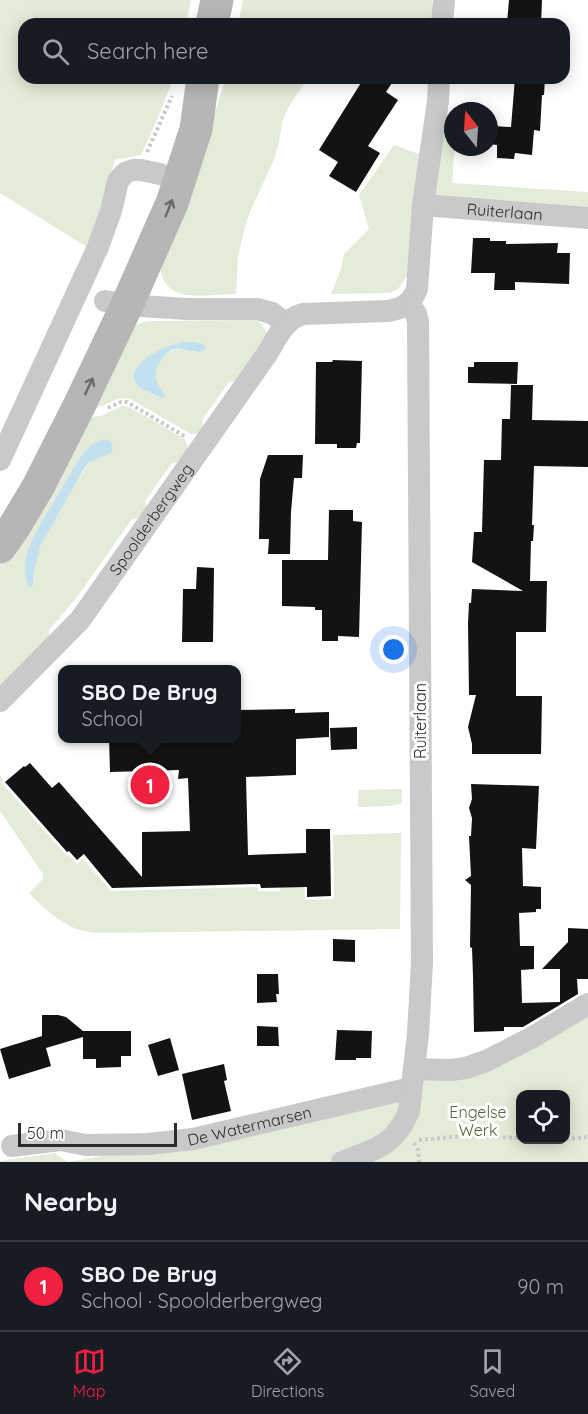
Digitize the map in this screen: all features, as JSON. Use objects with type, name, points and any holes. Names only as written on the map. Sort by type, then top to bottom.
[{"type":"main road","points":[[213,18],[217,0]]},
{"type":"main road","points":[[0,547],[38,487],[79,406],[160,174],[186,105],[197,84]]},
{"type":"main road","points":[[0,526],[116,303],[172,203],[196,129],[200,84]]},
{"type":"street","points":[[442,18],[444,0]]},
{"type":"street","points":[[116,303],[186,309],[257,309],[272,314],[286,324],[298,315],[387,311],[404,307],[414,298],[417,289],[423,205],[439,84]]},
{"type":"street","points":[[0,460],[98,248],[111,211],[118,181],[125,173],[133,170],[160,174]]},
{"type":"street","name":"Ruiterlaan","points":[[423,205],[588,218]]},
{"type":"street","name":"Ruiterlaan","points":[[342,1162],[377,1148],[391,1139],[398,1132],[409,1111],[421,994],[418,322],[409,303]]},
{"type":"street","name":"Spoolderbergweg","points":[[0,700],[80,620],[286,324]]},
{"type":"street","points":[[413,1079],[466,1068],[486,1061],[531,1038],[588,1004]]},
{"type":"street","name":"De Watermarsen","points":[[12,1146],[60,1140],[86,1145],[148,1144],[193,1139],[413,1079]]},
{"type":"path","points":[[79,406],[88,412],[97,412],[121,402],[127,402],[202,446]]},
{"type":"path","points":[[419,1162],[418,1150],[412,1140],[463,1136],[516,1138]]},
{"type":"path","points":[[570,1139],[588,1137]]},
{"type":"green space","points":[[0,0],[191,0],[187,18],[18,18],[18,84],[171,84],[141,155],[115,160],[87,247],[0,193]]},
{"type":"green space","points":[[243,0],[432,0],[432,18],[239,18]]},
{"type":"green space","points":[[224,84],[304,84],[288,108],[282,122],[275,157],[244,230],[238,257],[236,294],[202,296],[185,294],[168,287],[163,278],[159,264],[198,162]]},
{"type":"green space","points":[[444,119],[444,156],[454,156],[452,183],[588,192],[588,213],[435,196]]},
{"type":"green space","points":[[394,145],[419,154],[407,276],[398,289],[390,293],[331,294],[344,254],[369,229],[359,195]]},
{"type":"green space","points":[[252,320],[262,324],[267,334],[239,380],[229,382],[202,420],[204,429],[197,434],[191,434],[132,400],[117,400],[96,408],[128,329],[143,322]],"holes":[[[194,342],[197,353],[180,349],[166,354],[155,372],[158,385],[165,395],[157,397],[141,388],[134,379],[172,345]]]},
{"type":"green space","points":[[122,406],[129,407],[183,438],[188,449],[180,462],[172,463],[145,501],[147,510],[141,518],[132,519],[77,597],[49,630],[49,639],[0,689],[0,565],[28,516],[91,417],[101,416]],"holes":[[[103,456],[89,462],[40,546],[36,557],[33,585],[30,546],[38,528],[78,462]]]},
{"type":"green space","points":[[0,775],[3,780],[1,782],[67,856],[69,855],[77,864],[83,859],[111,891],[257,887],[258,891],[280,891],[280,887],[304,886],[305,900],[334,899],[333,835],[401,833],[400,929],[96,933],[77,929],[51,914],[29,893],[43,879],[43,874],[0,811]]},
{"type":"green space","points":[[402,789],[402,803],[390,806],[358,807],[358,790]]},
{"type":"green space","name":"Engelse Werk","points":[[588,1011],[588,1162],[67,1162],[115,1154],[422,1082]]},
{"type":"green space","points":[[55,1153],[67,1162],[0,1162],[0,1161]]},
{"type":"water","points":[[194,342],[203,344],[205,350],[199,352],[176,349],[165,355],[159,364],[156,380],[165,397],[146,391],[137,384],[134,377],[136,370],[149,356],[175,344]]},
{"type":"water","points":[[104,439],[111,442],[113,448],[111,453],[89,462],[84,469],[40,546],[33,585],[28,586],[25,562],[36,532],[80,458],[88,448]]},
{"type":"building","points":[[509,0],[542,0],[541,18],[507,18]]},
{"type":"building","points":[[360,84],[391,84],[386,92],[398,100],[368,146],[380,153],[356,192],[329,176],[338,162],[319,150]]},
{"type":"building","points":[[515,84],[545,84],[540,131],[534,130],[532,155],[515,153],[514,159],[497,158],[498,126],[511,127]]},
{"type":"building","points":[[473,238],[490,238],[490,241],[506,241],[506,244],[558,243],[557,253],[570,253],[569,284],[515,282],[515,290],[494,290],[495,273],[471,273]]},
{"type":"building","points":[[333,360],[362,361],[360,443],[357,443],[356,448],[337,448],[337,444],[315,444],[316,362],[332,362]]},
{"type":"building","points":[[474,362],[518,362],[517,384],[468,383],[468,367],[474,367]]},
{"type":"building","points":[[511,385],[533,385],[532,420],[588,421],[588,467],[534,466],[532,525],[534,525],[533,541],[531,541],[530,581],[547,581],[546,632],[516,632],[516,696],[542,696],[541,754],[472,754],[468,727],[476,695],[469,695],[468,624],[472,589],[523,591],[472,562],[474,532],[482,532],[484,460],[501,460],[502,419],[510,419]]},
{"type":"building","points":[[268,455],[303,455],[302,478],[294,478],[290,554],[268,554],[269,539],[259,539],[260,479]]},
{"type":"building","points":[[329,510],[353,510],[353,521],[362,522],[359,637],[338,636],[338,641],[322,641],[322,610],[315,610],[315,607],[282,606],[282,560],[328,560]]},
{"type":"building","points":[[197,567],[214,568],[213,642],[182,642],[183,589],[196,589]]},
{"type":"building","points":[[295,709],[295,713],[329,712],[329,737],[296,739],[296,775],[246,777],[248,855],[306,853],[306,829],[330,829],[331,896],[307,897],[307,887],[261,888],[260,884],[112,888],[84,854],[77,860],[69,851],[67,852],[5,782],[30,763],[52,788],[59,782],[142,877],[142,832],[190,831],[188,778],[178,779],[179,770],[110,772],[109,743],[241,743],[241,710]]},
{"type":"building","points":[[357,727],[357,749],[331,750],[330,728]]},
{"type":"building","points":[[471,784],[539,786],[536,849],[522,848],[523,886],[541,887],[541,909],[536,909],[536,912],[519,913],[520,946],[534,946],[534,969],[521,970],[522,1003],[560,1002],[560,969],[542,969],[568,942],[568,928],[588,929],[588,979],[577,979],[578,994],[523,1027],[504,1027],[504,1031],[474,1032],[472,948],[470,947],[471,885],[465,880],[471,876],[469,836],[471,836],[472,818],[469,808],[472,799]]},
{"type":"building","points":[[333,939],[355,940],[355,962],[333,961]]},
{"type":"building","points":[[257,974],[278,974],[277,1002],[257,1003]]},
{"type":"building","points":[[42,1015],[66,1017],[83,1031],[131,1031],[131,1056],[121,1056],[121,1067],[96,1068],[96,1059],[83,1059],[83,1037],[46,1048],[51,1066],[9,1079],[0,1049],[42,1036]]},
{"type":"building","points":[[257,1026],[278,1027],[279,1046],[257,1046]]},
{"type":"building","points":[[337,1030],[372,1031],[371,1058],[335,1060]]},
{"type":"building","points":[[170,1038],[179,1070],[158,1076],[148,1045]]},
{"type":"building","points":[[224,1064],[227,1080],[224,1081],[231,1111],[192,1120],[182,1074]]},
{"type":"place","name":"SBO De Brug","points":[[150,785]]}]
